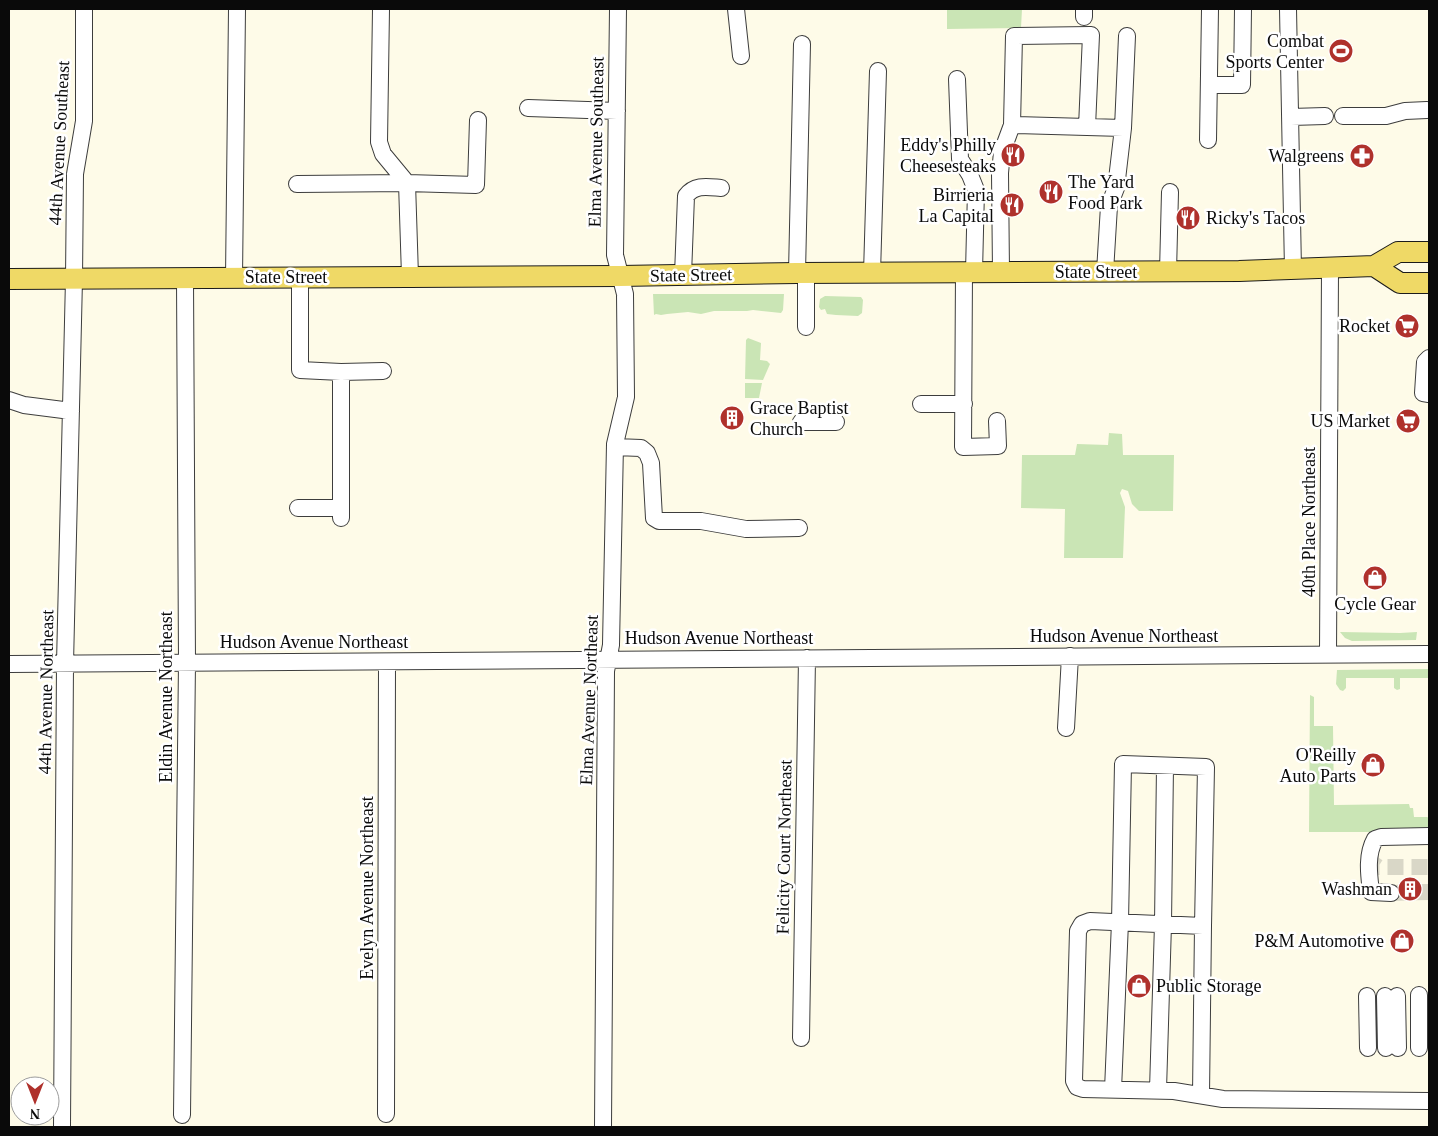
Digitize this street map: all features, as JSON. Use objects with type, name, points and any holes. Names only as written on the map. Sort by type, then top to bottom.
[{"type":"main road","name":"State Street","points":[[9,279],[1293,270],[1374,266],[1398,252],[1429,252]]},
{"type":"main road","points":[[1374,266],[1400,283],[1429,283]]},
{"type":"street","name":"44th Avenue Southeast","points":[[74,279],[75,174],[84,121],[84,9]]},
{"type":"street","points":[[234,278],[237,9]]},
{"type":"street","points":[[381,9],[378,142],[383,154],[407,182],[410,276]]},
{"type":"street","name":"Elma Avenue Southeast","points":[[618,9],[615,255],[620,276]]},
{"type":"street","points":[[736,9],[741,56]]},
{"type":"street","points":[[1208,140],[1210,9]]},
{"type":"street","points":[[1209,85],[1242,85],[1243,9]]},
{"type":"street","points":[[1288,9],[1293,270]]},
{"type":"street","points":[[1001,272],[1000,173],[1002,152],[1012,125],[1014,36],[1091,35],[1087,127]]},
{"type":"street","points":[[1105,272],[1108,206],[1116,188],[1123,128],[1126,36]]},
{"type":"street","points":[[802,44],[801,273],[806,327]]},
{"type":"street","points":[[872,273],[878,71]]},
{"type":"street","points":[[957,79],[960,159],[970,175],[976,190],[969,272],[963,447],[998,446],[997,421]]},
{"type":"street","points":[[528,108],[617,111]]},
{"type":"street","points":[[1343,116],[1386,116],[1405,111],[1427,110]]},
{"type":"street","points":[[1290,117],[1325,116]]},
{"type":"street","points":[[296,184],[407,182],[476,185],[478,120]]},
{"type":"street","points":[[1012,125],[1123,128]]},
{"type":"street","points":[[683,275],[686,196],[690,191],[699,187],[721,188]]},
{"type":"street","points":[[1168,272],[1170,192]]},
{"type":"street","name":"40th Place Northeast","points":[[1328,655],[1330,269]]},
{"type":"street","name":"Elma Avenue Northeast","points":[[603,1127],[606,670],[611,645],[615,448],[616,436],[626,398],[625,294],[620,276]]},
{"type":"street","name":"Eldin Avenue Northeast","points":[[182,1115],[187,662],[185,278]]},
{"type":"street","points":[[300,278],[300,370],[341,372],[383,371]]},
{"type":"street","name":"44th Avenue Northeast","points":[[62,1127],[65,664],[74,279]]},
{"type":"street","points":[[1429,358],[1425,362],[1423,394],[1429,394]]},
{"type":"street","points":[[298,508],[341,513],[341,372]]},
{"type":"street","points":[[9,400],[24,405],[71,412]]},
{"type":"street","points":[[922,404],[964,404]]},
{"type":"street","points":[[801,422],[836,422]]},
{"type":"street","points":[[615,448],[641,448],[647,453],[651,463],[654,518],[659,521],[701,521],[746,529],[799,528]]},
{"type":"street","name":"Hudson Avenue Northeast","points":[[9,664],[1429,654]]},
{"type":"street","points":[[1066,728],[1070,656]]},
{"type":"street","name":"Felicity Court Northeast","points":[[801,1038],[807,658]]},
{"type":"street","name":"Evelyn Avenue Northeast","points":[[386,1114],[388,662]]},
{"type":"street","points":[[1113,1090],[1120,922],[1123,764],[1206,767],[1201,1095]]},
{"type":"street","points":[[1158,1090],[1165,766]]},
{"type":"street","points":[[1391,893],[1371,892],[1370,856],[1371,846],[1375,839],[1381,837],[1429,836]]},
{"type":"street","points":[[1375,839],[1375,845],[1378,847],[1429,847]]},
{"type":"street","points":[[1203,926],[1090,921],[1082,924],[1078,931],[1074,1081],[1077,1087],[1083,1089],[1174,1091],[1223,1100],[1429,1101]]},
{"type":"street","points":[[1419,995],[1419,1048]]},
{"type":"street","points":[[1382,1048],[1382,996],[1382,1048]]},
{"type":"green space","points":[[947,9],[1022,9],[1021,28],[947,29]]},
{"type":"green space","points":[[653,294],[784,294],[783,310],[781,313],[753,310],[654,315]]},
{"type":"green space","points":[[825,296],[861,297],[863,300],[862,313],[858,316],[827,314],[825,309],[821,310],[819,307],[820,299]]},
{"type":"green space","points":[[748,338],[761,343],[760,360],[767,361],[770,364],[763,380],[745,379],[746,340]]},
{"type":"green space","points":[[745,383],[762,383],[759,398],[745,398]]},
{"type":"green space","points":[[1109,433],[1122,434],[1123,455],[1174,455],[1173,511],[1139,511],[1132,504],[1128,491],[1122,489],[1120,493],[1125,507],[1123,558],[1064,558],[1065,509],[1021,508],[1022,455],[1075,455],[1077,444],[1108,445]]},
{"type":"green space","points":[[1340,632],[1417,632],[1416,640],[1352,641],[1345,638]]},
{"type":"green space","points":[[1429,669],[1429,678],[1400,678],[1400,689],[1397,690],[1394,688],[1394,678],[1346,678],[1346,688],[1343,691],[1336,684],[1337,670]]},
{"type":"green space","points":[[1310,695],[1314,697],[1314,726],[1333,726],[1334,805],[1409,804],[1410,808],[1413,808],[1414,817],[1429,818],[1429,832],[1309,832]]},
{"type":"tunnel","points":[[1370,856],[1372,863],[1378,867],[1429,867]]},
{"type":"tunnel","points":[[1391,893],[1429,892]]},
{"type":"place","name":"Combat Sports Center","points":[[1341,51]]},
{"type":"place","name":"Eddy's Philly Cheesesteaks","points":[[1013,155]]},
{"type":"place","name":"Walgreens","points":[[1362,156]]},
{"type":"place","name":"The Yard Food Park","points":[[1051,192]]},
{"type":"place","name":"Birrieria La Capital","points":[[1012,205]]},
{"type":"place","name":"Ricky's Tacos","points":[[1188,218]]},
{"type":"place","name":"Rocket","points":[[1407,326]]},
{"type":"place","name":"Grace Baptist Church","points":[[732,418]]},
{"type":"place","name":"US Market","points":[[1408,421]]},
{"type":"place","name":"Cycle Gear","points":[[1375,578]]},
{"type":"place","name":"O'Reilly Auto Parts","points":[[1373,765]]},
{"type":"place","name":"Washman","points":[[1410,889]]},
{"type":"place","name":"P&M Automotive","points":[[1402,941]]},
{"type":"place","name":"Public Storage","points":[[1139,986]]}]
